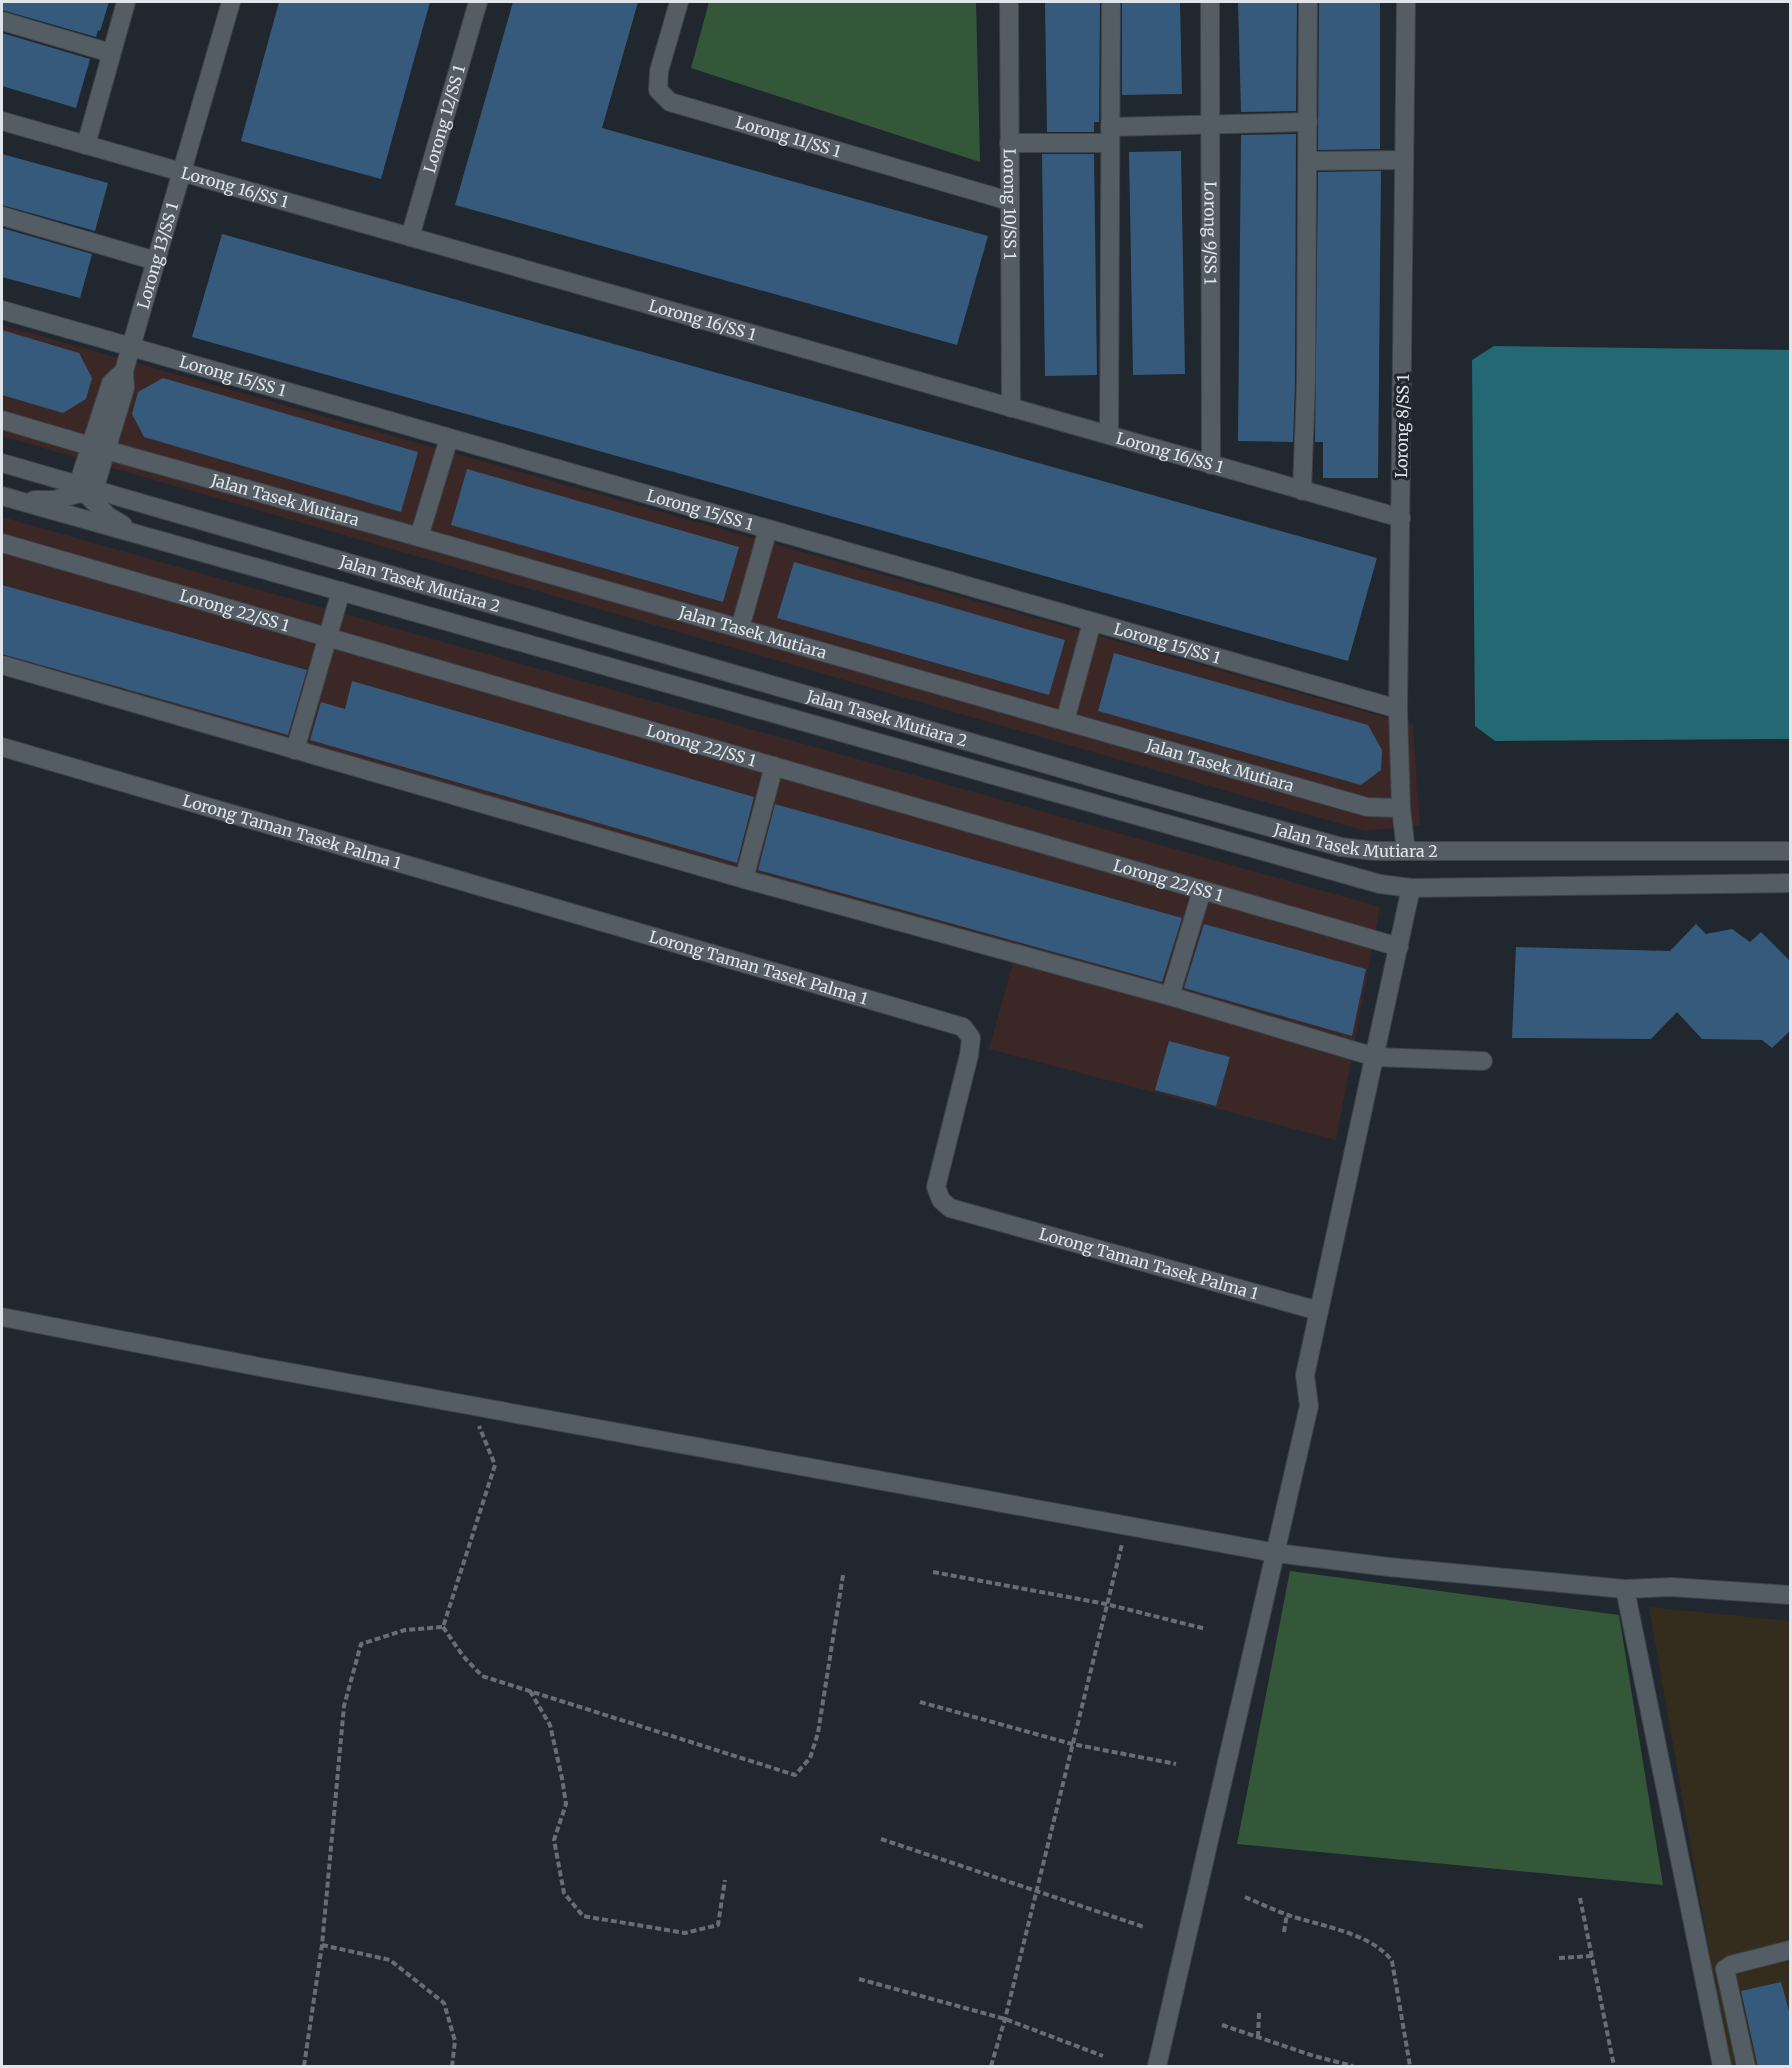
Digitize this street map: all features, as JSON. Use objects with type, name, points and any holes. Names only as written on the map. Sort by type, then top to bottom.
[{"type":"street","points":[[86,145],[126,2]]},
{"type":"street","name":"Lorong 13/SS 1","points":[[85,489],[98,448],[125,388],[124,371],[231,2]]},
{"type":"street","name":"Lorong 12/SS 1","points":[[410,237],[478,2]]},
{"type":"street","name":"Lorong 11/SS 1","points":[[679,2],[659,71],[658,90],[670,102],[1009,201]]},
{"type":"street","name":"Lorong 10/SS 1","points":[[1009,2],[1011,408]]},
{"type":"street","points":[[1109,435],[1111,2]]},
{"type":"street","name":"Lorong 9/SS 1","points":[[1210,2],[1211,465]]},
{"type":"street","points":[[1302,491],[1306,383],[1308,2]]},
{"type":"street","name":"Lorong 8/SS 1","points":[[1406,2],[1398,710],[1401,808],[1406,851]]},
{"type":"street","points":[[2,21],[111,53]]},
{"type":"street","name":"Lorong 16/SS 1","points":[[2,121],[1401,518]]},
{"type":"street","points":[[1009,143],[1210,124],[1308,122]]},
{"type":"street","points":[[1308,161],[1404,160]]},
{"type":"street","points":[[2,216],[156,261]]},
{"type":"street","name":"Lorong 15/SS 1","points":[[2,310],[1398,710]]},
{"type":"street","name":"Jalan Tasek Mutiara","points":[[2,420],[1367,807],[1401,808]]},
{"type":"street","points":[[419,537],[449,438]]},
{"type":"street","name":"Jalan Tasek Mutiara 2","points":[[2,463],[85,489],[1341,847],[1406,851],[1786,849]]},
{"type":"street","points":[[10,498],[54,500],[85,489],[108,516],[140,535]]},
{"type":"street","name":"Jalan Tasek Mutiara 2","points":[[10,498],[1380,884],[1412,888],[1788,883]]},
{"type":"street","points":[[740,628],[768,529]]},
{"type":"street","name":"Lorong 22/SS 1","points":[[2,543],[1399,947]]},
{"type":"street","points":[[295,750],[341,591]]},
{"type":"street","points":[[1065,721],[1092,622]]},
{"type":"street","points":[[2,665],[744,879],[1170,996],[1375,1057],[1483,1061]]},
{"type":"street","name":"Lorong Taman Tasek Palma 1","points":[[2,747],[963,1027],[971,1038],[969,1055],[936,1188],[941,1200],[950,1208],[1319,1311]]},
{"type":"street","points":[[744,879],[774,766]]},
{"type":"street","points":[[1157,2067],[1309,1406],[1305,1375],[1412,888]]},
{"type":"street","points":[[1170,996],[1202,890]]},
{"type":"street","points":[[2,1317],[470,1406],[1276,1553],[1389,1567],[1625,1589],[1671,1587],[1791,1594]]},
{"type":"street","points":[[1625,1589],[1722,2067]]},
{"type":"street","points":[[1746,2067],[1725,1969],[1731,1965],[1791,1950]]},
{"type":"path","points":[[443,1627],[495,1465],[470,1406]]},
{"type":"path","points":[[991,2067],[1005,2019],[1126,1526]]},
{"type":"path","points":[[933,1572],[1107,1604],[1206,1629]]},
{"type":"path","points":[[443,1627],[463,1656],[482,1676],[795,1775],[810,1758],[819,1733],[843,1575]]},
{"type":"path","points":[[304,2067],[322,1945],[344,1706],[361,1644],[405,1630],[443,1627]]},
{"type":"path","points":[[530,1691],[550,1725],[562,1778],[566,1804],[554,1840],[564,1893],[583,1916],[685,1933],[718,1925],[724,1880]]},
{"type":"path","points":[[920,1702],[1072,1744],[1176,1764]]},
{"type":"path","points":[[881,1839],[1144,1927]]},
{"type":"path","points":[[1245,1897],[1287,1914],[1363,1939],[1385,1952],[1392,1961],[1410,2067]]},
{"type":"path","points":[[1580,1898],[1614,2067]]},
{"type":"path","points":[[1284,1932],[1287,1914]]},
{"type":"path","points":[[322,1945],[390,1960],[444,2002],[455,2041],[452,2067]]},
{"type":"path","points":[[1559,1958],[1592,1956]]},
{"type":"path","points":[[859,1979],[1005,2019],[1102,2056]]},
{"type":"path","points":[[1258,2037],[1259,2013]]},
{"type":"path","points":[[1222,2025],[1353,2067]]},
{"type":"shaded area","points":[[2,325],[1413,725],[1420,825],[1365,831],[2,436]]},
{"type":"shaded area","points":[[2,517],[1380,907],[1336,1140],[989,1049],[1013,962],[2,671]]},
{"type":"shaded area","points":[[1649,1607],[1790,1621],[1790,2066],[1729,2066]]},
{"type":"green space","points":[[709,2],[976,2],[980,162],[691,68]]},
{"type":"green space","points":[[1290,1571],[1619,1615],[1663,1885],[1237,1844]]},
{"type":"water","points":[[1494,346],[1790,350],[1790,739],[1495,741],[1475,726],[1472,360]]},
{"type":"building","points":[[2,2],[109,2],[96,37],[2,10]]},
{"type":"building","points":[[279,2],[430,2],[381,179],[241,141]]},
{"type":"building","points":[[513,2],[638,2],[602,128],[988,236],[957,345],[455,205]]},
{"type":"building","points":[[1045,2],[1100,2],[1099,122],[1094,122],[1094,132],[1047,132]]},
{"type":"building","points":[[1122,2],[1180,2],[1182,94],[1122,95]]},
{"type":"building","points":[[1238,2],[1297,2],[1296,111],[1241,112]]},
{"type":"building","points":[[1319,2],[1380,2],[1380,149],[1318,150]]},
{"type":"building","points":[[2,33],[90,59],[76,108],[2,86]]},
{"type":"building","points":[[1296,134],[1293,442],[1238,441],[1241,135]]},
{"type":"building","points":[[1181,151],[1185,374],[1133,375],[1129,152]]},
{"type":"building","points":[[2,154],[108,183],[95,231],[2,205]]},
{"type":"building","points":[[1042,154],[1094,154],[1097,375],[1045,376]]},
{"type":"building","points":[[1381,171],[1378,478],[1323,478],[1323,442],[1315,442],[1318,172]]},
{"type":"building","points":[[2,228],[92,254],[80,298],[2,277]]},
{"type":"building","points":[[222,234],[1377,558],[1348,661],[192,337]]},
{"type":"building","points":[[2,330],[79,353],[92,378],[86,399],[63,413],[2,395]]},
{"type":"building","points":[[163,378],[418,452],[401,512],[144,437],[132,414],[138,392]]},
{"type":"building","points":[[467,469],[739,547],[723,602],[451,525]]},
{"type":"building","points":[[794,562],[1065,640],[1049,695],[777,618]]},
{"type":"building","points":[[2,585],[307,670],[288,735],[2,654]]},
{"type":"building","points":[[1114,653],[1368,725],[1382,750],[1381,770],[1361,785],[1098,711]]},
{"type":"building","points":[[352,681],[754,797],[737,863],[310,740],[321,702],[345,709]]},
{"type":"building","points":[[775,804],[1182,918],[1162,982],[758,870]]},
{"type":"building","points":[[1204,924],[1366,969],[1352,1036],[1184,988]]},
{"type":"building","points":[[1696,924],[1706,934],[1732,929],[1750,942],[1761,932],[1791,962],[1791,1030],[1772,1048],[1762,1040],[1702,1039],[1677,1012],[1651,1039],[1512,1038],[1516,947],[1670,951]]},
{"type":"building","points":[[1169,1041],[1230,1057],[1216,1106],[1155,1090]]},
{"type":"building","points":[[1781,1982],[1791,2018],[1791,2067],[1758,2067],[1741,1991]]}]
